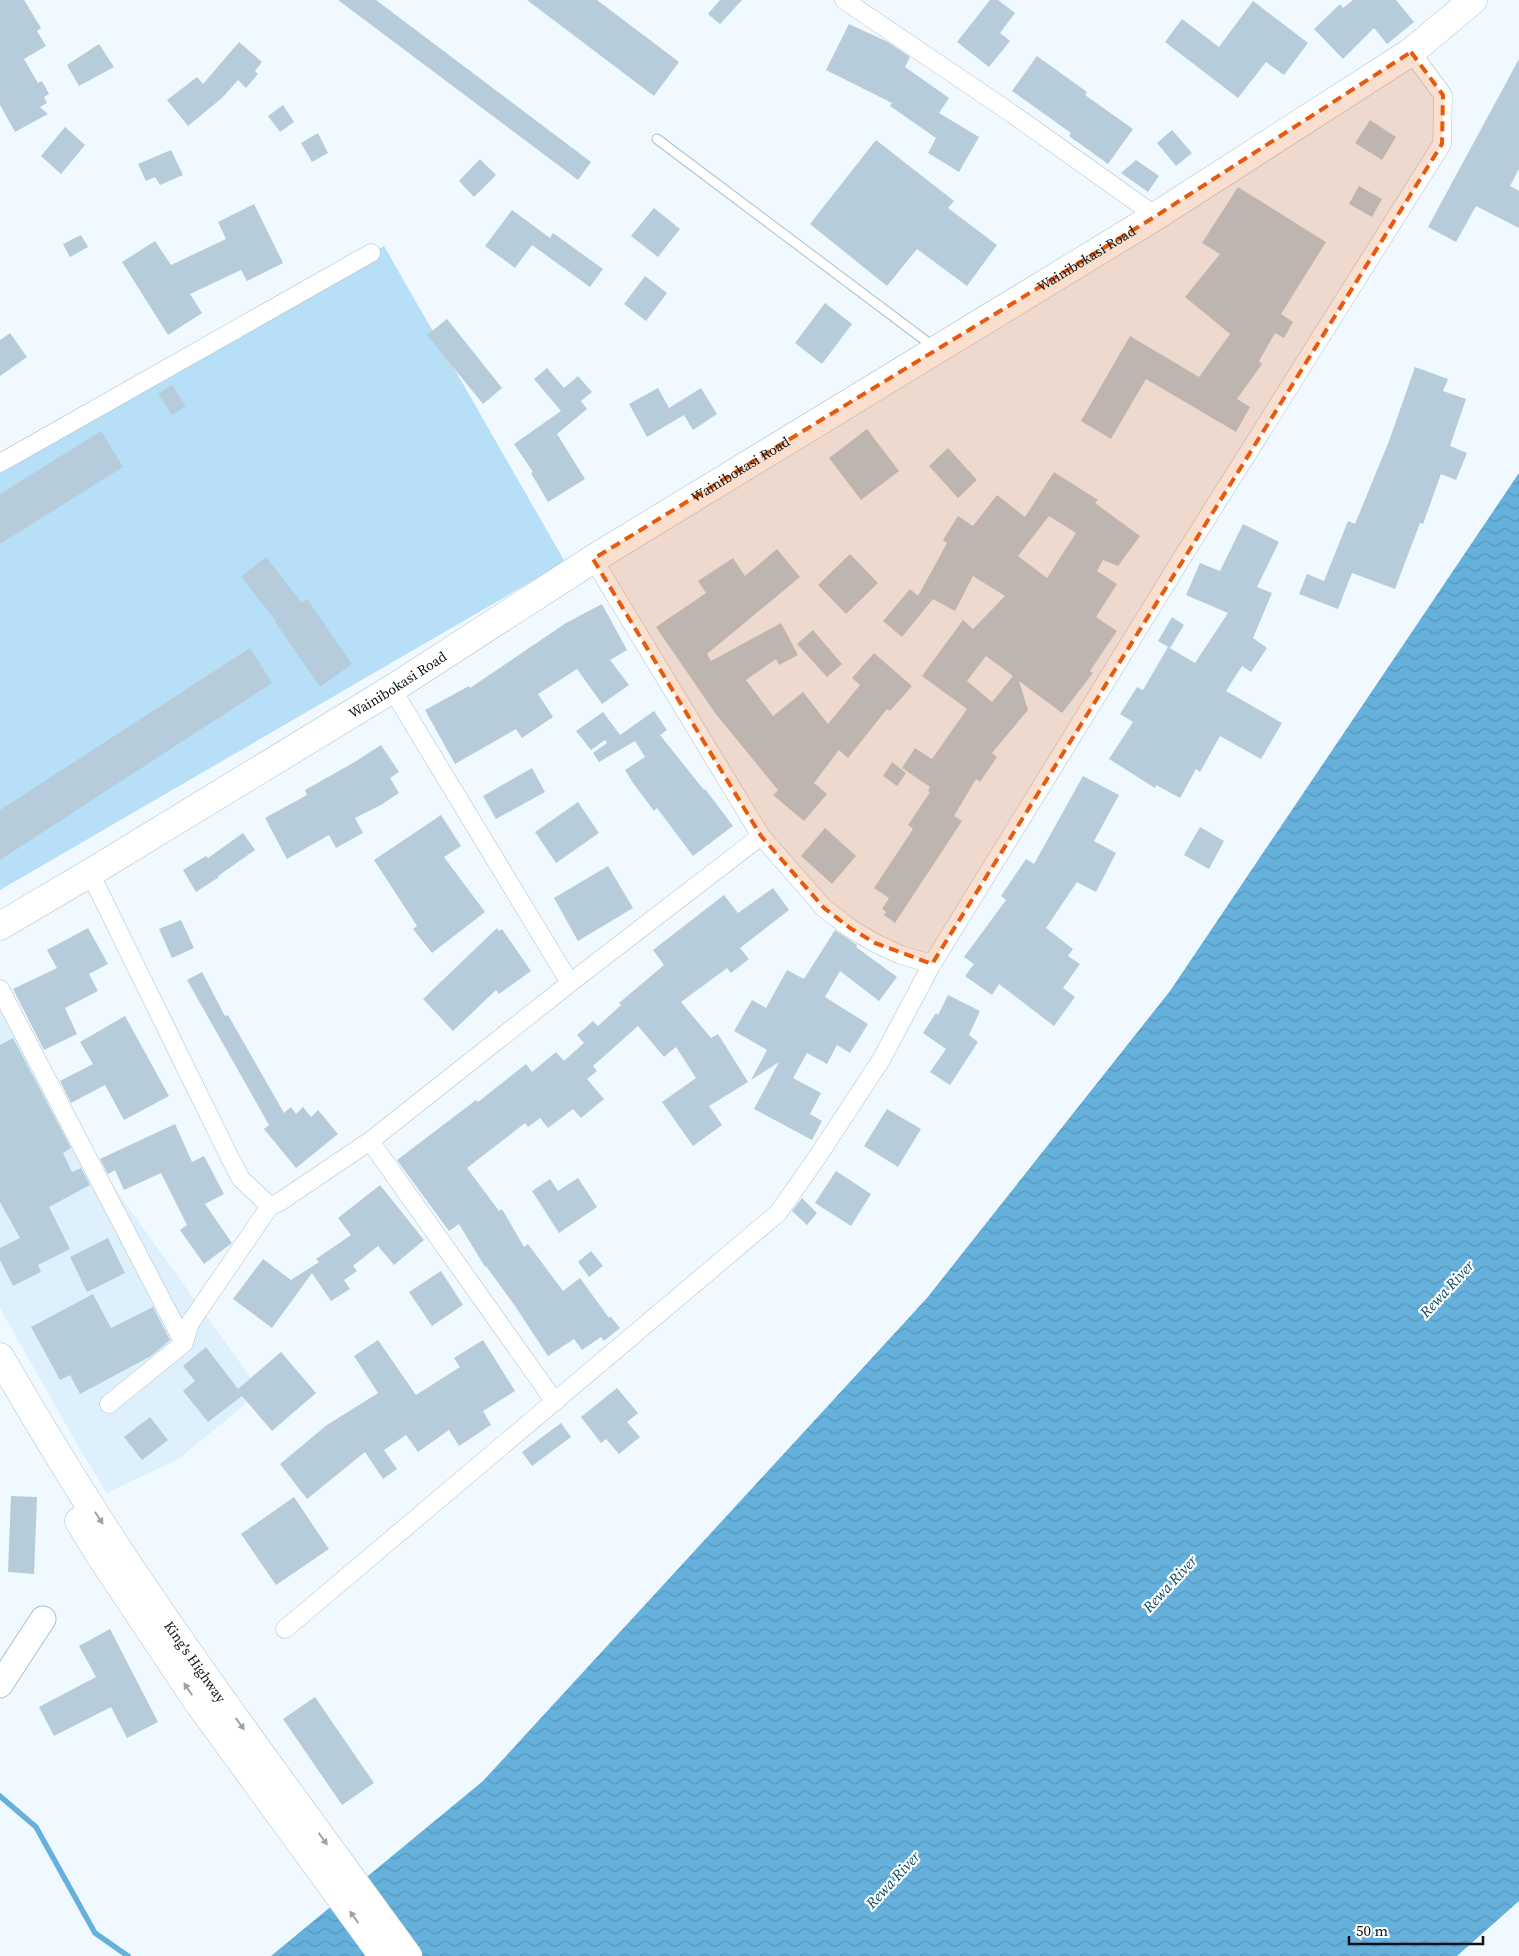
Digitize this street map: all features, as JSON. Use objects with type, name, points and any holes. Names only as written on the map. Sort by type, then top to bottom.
[{"type":"main road","name":"Wainibokasi Road","points":[[0,926],[392,689],[594,559],[1156,216],[1411,52],[1473,0]]},
{"type":"main road","name":"King's Highway","points":[[0,1357],[48,1438],[131,1568],[214,1688],[286,1807],[383,1956]]},
{"type":"main road","name":"King's Highway","points":[[0,1386],[99,1554],[197,1701],[408,1956]]},
{"type":"street","points":[[844,0],[1014,115],[1156,216]]},
{"type":"street","points":[[285,1628],[778,1213],[881,1060],[932,964],[1185,553],[1442,144],[1443,95],[1411,52]]},
{"type":"street","points":[[0,463],[371,253]]},
{"type":"street","points":[[594,559],[761,836],[824,908],[850,928],[875,943],[901,955],[932,964]]},
{"type":"street","points":[[392,689],[570,983]]},
{"type":"street","points":[[109,1404],[184,1343],[190,1323],[270,1206],[278,1203],[370,1141],[570,983],[761,836]]},
{"type":"street","points":[[90,873],[241,1179],[270,1206]]},
{"type":"street","points":[[0,989],[184,1343]]},
{"type":"street","points":[[370,1141],[555,1402]]},
{"type":"street","points":[[0,1685],[43,1619]]},
{"type":"lane","points":[[657,140],[937,349]]},
{"type":"highlighted area","points":[[1411,52],[1443,95],[1442,144],[932,964],[875,943],[850,928],[824,908],[761,836],[593,559],[1156,216]]},
{"type":"shaded area","points":[[384,246],[565,562],[0,890],[0,469]]},
{"type":"shaded area","points":[[0,979],[51,1077],[118,1193],[261,1392],[178,1459],[107,1493],[82,1453],[0,1308]]},
{"type":"water","name":"Rewa River","points":[[1519,473],[1519,1901],[1457,1956],[271,1956],[483,1781],[927,1298],[1170,991]]},
{"type":"building","points":[[0,0],[24,0],[41,28],[37,31],[46,46],[24,59],[38,83],[42,81],[49,94],[44,97],[47,103],[40,107],[48,114],[15,132],[0,105]]},
{"type":"building","points":[[338,0],[376,0],[591,162],[578,180]]},
{"type":"building","points":[[527,0],[597,0],[679,62],[654,96]]},
{"type":"building","points":[[720,0],[742,0],[720,24],[708,14]]},
{"type":"building","points":[[990,0],[998,0],[1015,13],[1000,33],[1010,41],[989,67],[957,42]]},
{"type":"building","points":[[1353,0],[1396,0],[1414,22],[1387,44],[1374,28],[1343,59],[1314,29],[1340,4],[1343,8]]},
{"type":"building","points":[[1253,1],[1308,43],[1284,75],[1266,62],[1238,98],[1165,42],[1182,19],[1219,47]]},
{"type":"building","points":[[849,24],[888,42],[910,57],[905,67],[949,98],[939,113],[979,137],[959,172],[928,153],[936,138],[890,106],[892,103],[826,70]]},
{"type":"building","points":[[239,42],[262,62],[255,71],[258,74],[246,88],[238,80],[222,98],[188,126],[167,100],[197,77],[203,84]]},
{"type":"building","points":[[99,44],[114,67],[79,86],[67,65]]},
{"type":"building","points":[[1037,56],[1087,92],[1085,95],[1133,129],[1108,164],[1069,136],[1071,133],[1012,91]]},
{"type":"building","points":[[1519,59],[1519,169],[1510,186],[1519,191],[1519,228],[1476,206],[1456,242],[1428,227]]},
{"type":"building","points":[[283,105],[294,122],[280,132],[268,116]]},
{"type":"building","points":[[1370,120],[1396,137],[1382,160],[1355,143]]},
{"type":"building","points":[[65,127],[85,145],[61,174],[41,156]]},
{"type":"building","points":[[1172,130],[1192,153],[1176,166],[1157,143]]},
{"type":"building","points":[[318,133],[328,153],[312,162],[301,143]]},
{"type":"building","points":[[876,140],[954,201],[948,208],[997,245],[967,286],[917,249],[887,286],[810,224]]},
{"type":"building","points":[[171,150],[183,175],[160,185],[155,177],[146,181],[138,164]]},
{"type":"building","points":[[480,159],[496,175],[474,197],[459,181]]},
{"type":"building","points":[[1136,160],[1159,176],[1148,192],[1121,173]]},
{"type":"building","points":[[1359,186],[1382,199],[1372,217],[1349,204]]},
{"type":"building","points":[[1238,187],[1326,242],[1281,314],[1293,322],[1284,338],[1275,333],[1259,361],[1262,364],[1237,399],[1250,407],[1236,432],[1146,379],[1111,439],[1081,421],[1130,336],[1199,377],[1230,334],[1185,297],[1220,254],[1202,243]]},
{"type":"building","points":[[254,204],[283,263],[247,281],[241,270],[190,294],[202,313],[168,335],[122,262],[155,241],[171,265],[226,239],[218,222]]},
{"type":"building","points":[[654,208],[680,229],[658,257],[631,236]]},
{"type":"building","points":[[512,210],[550,238],[553,233],[603,269],[590,287],[532,245],[515,268],[485,246]]},
{"type":"building","points":[[81,235],[88,247],[70,257],[63,244]]},
{"type":"building","points":[[645,276],[667,293],[646,321],[624,304]]},
{"type":"building","points":[[825,303],[852,324],[822,364],[795,343]]},
{"type":"building","points":[[447,319],[502,388],[483,404],[427,335]]},
{"type":"building","points":[[10,333],[27,357],[0,376],[0,340]]},
{"type":"building","points":[[1415,367],[1448,379],[1443,391],[1466,399],[1450,446],[1467,453],[1456,480],[1441,474],[1423,524],[1420,523],[1395,589],[1352,573],[1338,609],[1299,594],[1307,574],[1324,581],[1348,521],[1355,524],[1389,441]]},
{"type":"building","points":[[547,368],[564,388],[578,376],[592,392],[581,401],[587,409],[557,434],[585,479],[548,502],[531,473],[533,472],[514,444],[561,411],[534,379]]},
{"type":"building","points":[[172,385],[186,406],[172,415],[158,394]]},
{"type":"building","points":[[658,388],[669,408],[701,388],[717,414],[693,430],[684,415],[647,437],[629,404]]},
{"type":"building","points":[[867,429],[899,471],[861,500],[829,458]]},
{"type":"building","points":[[101,431],[123,467],[0,544],[0,494]]},
{"type":"building","points":[[948,448],[977,480],[958,498],[929,466]]},
{"type":"building","points":[[1054,472],[1098,500],[1095,503],[1140,536],[1118,566],[1103,560],[1097,571],[1117,584],[1096,617],[1117,631],[1090,671],[1093,673],[1062,713],[1019,681],[1028,710],[992,753],[997,757],[980,782],[976,779],[954,816],[962,821],[895,923],[884,915],[886,912],[882,909],[889,898],[874,888],[913,829],[908,825],[930,792],[928,791],[930,787],[902,768],[915,748],[932,759],[967,709],[922,676],[963,620],[973,629],[1005,596],[973,576],[955,611],[933,599],[902,637],[883,621],[910,589],[918,596],[947,543],[943,540],[958,516],[973,526],[997,495],[1025,517]],"holes":[[[1049,516],[1076,533],[1047,578],[1018,556]],[[986,656],[1013,676],[992,702],[967,681]]]},
{"type":"building","points":[[1243,524],[1279,542],[1257,587],[1272,593],[1253,638],[1267,648],[1251,672],[1242,666],[1226,691],[1282,723],[1261,759],[1220,736],[1200,772],[1196,769],[1180,798],[1156,785],[1155,788],[1109,759],[1133,722],[1120,714],[1137,687],[1143,690],[1168,647],[1195,663],[1228,613],[1186,595],[1200,563],[1220,571]]},
{"type":"building","points":[[777,549],[800,577],[707,654],[711,661],[781,623],[798,655],[779,665],[776,659],[746,680],[773,716],[803,692],[828,724],[860,685],[852,678],[874,653],[912,686],[890,711],[887,709],[848,758],[839,750],[814,783],[827,794],[804,821],[773,795],[778,790],[715,713],[656,627],[706,593],[698,581],[733,558],[745,576]]},
{"type":"building","points":[[850,554],[878,583],[846,614],[818,585]]},
{"type":"building","points":[[266,557],[302,603],[307,599],[352,664],[320,687],[276,621],[241,577]]},
{"type":"building","points":[[602,604],[627,650],[610,660],[629,685],[602,704],[577,669],[538,694],[553,717],[522,738],[516,729],[455,764],[425,710],[469,686],[470,688],[566,623]]},
{"type":"building","points":[[1172,617],[1184,625],[1170,648],[1158,641]]},
{"type":"building","points":[[813,630],[842,664],[827,677],[797,644]]},
{"type":"building","points":[[250,648],[272,683],[0,860],[0,810]]},
{"type":"building","points":[[654,711],[667,730],[660,735],[733,826],[693,856],[657,808],[654,811],[625,770],[645,757],[635,741],[599,762],[593,753],[607,743],[605,740],[591,750],[576,731],[603,712],[620,735]]},
{"type":"building","points":[[381,745],[399,772],[390,778],[399,793],[381,805],[355,818],[363,833],[336,848],[329,835],[287,859],[265,818],[307,795],[305,790]]},
{"type":"building","points":[[892,762],[906,773],[897,786],[883,776]]},
{"type":"building","points":[[532,768],[545,792],[496,819],[483,796]]},
{"type":"building","points":[[1083,776],[1119,795],[1094,841],[1116,853],[1096,892],[1077,882],[1046,928],[1073,949],[1068,956],[1080,964],[1063,988],[1075,997],[1054,1026],[999,984],[992,995],[965,976],[974,964],[964,957],[1006,900],[1001,896],[1026,859],[1034,864]]},
{"type":"building","points":[[578,802],[599,833],[556,863],[535,832]]},
{"type":"building","points":[[441,815],[461,846],[444,857],[485,912],[432,953],[413,929],[417,926],[374,860]]},
{"type":"building","points":[[1200,827],[1224,841],[1209,869],[1184,855]]},
{"type":"building","points":[[825,828],[856,856],[832,884],[801,856]]},
{"type":"building","points":[[243,833],[255,850],[196,892],[183,870],[206,856],[208,858]]},
{"type":"building","points":[[608,866],[633,908],[578,941],[554,898]]},
{"type":"building","points":[[773,888],[789,910],[740,948],[749,959],[731,973],[727,968],[681,1002],[711,1038],[718,1034],[748,1082],[709,1106],[722,1125],[693,1146],[662,1102],[696,1078],[676,1047],[664,1057],[638,1026],[593,1066],[597,1071],[587,1079],[604,1099],[581,1118],[573,1109],[548,1128],[540,1118],[528,1127],[525,1123],[467,1168],[499,1211],[502,1209],[524,1247],[528,1244],[563,1291],[580,1278],[609,1318],[610,1316],[620,1328],[604,1341],[601,1337],[582,1350],[574,1339],[548,1356],[515,1306],[485,1267],[459,1224],[449,1231],[397,1160],[476,1100],[478,1102],[526,1064],[532,1072],[556,1052],[564,1061],[584,1043],[577,1035],[593,1021],[598,1026],[621,1005],[619,1003],[664,965],[653,950],[724,895],[738,913]]},
{"type":"building","points":[[181,920],[194,948],[172,958],[159,929]]},
{"type":"building","points":[[88,928],[108,964],[89,974],[98,991],[65,1008],[77,1034],[44,1050],[13,989],[57,968],[47,950]]},
{"type":"building","points":[[497,928],[499,931],[502,929],[531,971],[499,994],[496,990],[453,1031],[423,999]]},
{"type":"building","points":[[835,930],[897,977],[879,1001],[840,971],[825,997],[868,1024],[850,1053],[837,1045],[827,1064],[807,1053],[793,1078],[821,1093],[810,1114],[822,1121],[812,1140],[754,1109],[779,1062],[751,1080],[767,1050],[734,1031],[752,1000],[766,1008],[787,970],[804,979]]},
{"type":"building","points":[[202,972],[225,1016],[228,1015],[284,1113],[291,1107],[296,1114],[303,1107],[311,1117],[318,1110],[338,1134],[296,1168],[264,1129],[269,1125],[187,980]]},
{"type":"building","points":[[948,995],[980,1011],[969,1035],[978,1042],[950,1085],[930,1072],[946,1049],[923,1033],[936,1013],[938,1015]]},
{"type":"building","points":[[125,1016],[169,1096],[124,1120],[105,1085],[71,1103],[60,1081],[93,1064],[80,1042]]},
{"type":"building","points":[[13,1038],[71,1148],[63,1153],[72,1172],[81,1168],[90,1185],[49,1207],[70,1249],[38,1265],[41,1272],[13,1286],[0,1260],[0,1248],[20,1238],[0,1202],[0,1045]]},
{"type":"building","points":[[887,1109],[921,1129],[898,1167],[864,1146]]},
{"type":"building","points":[[175,1124],[192,1162],[204,1156],[224,1194],[205,1204],[232,1243],[204,1264],[180,1230],[187,1225],[161,1173],[124,1190],[115,1170],[108,1174],[100,1159]]},
{"type":"building","points":[[836,1171],[871,1194],[851,1226],[815,1203]]},
{"type":"building","points":[[578,1178],[597,1207],[559,1233],[532,1191],[550,1179],[558,1191]]},
{"type":"building","points":[[380,1185],[424,1240],[394,1265],[378,1246],[353,1266],[357,1271],[344,1280],[350,1289],[331,1301],[312,1273],[272,1328],[233,1299],[263,1259],[291,1280],[319,1262],[316,1259],[351,1235],[338,1218]]},
{"type":"building","points":[[802,1198],[817,1213],[807,1225],[792,1211]]},
{"type":"building","points":[[108,1238],[125,1273],[87,1292],[70,1257]]},
{"type":"building","points":[[591,1251],[603,1266],[589,1277],[578,1262]]},
{"type":"building","points":[[441,1271],[463,1305],[432,1326],[409,1292]]},
{"type":"building","points":[[93,1294],[111,1328],[153,1307],[170,1340],[151,1356],[80,1394],[70,1375],[60,1380],[31,1327]]},
{"type":"building","points":[[378,1340],[416,1395],[460,1367],[454,1358],[483,1340],[515,1391],[483,1411],[491,1425],[459,1446],[449,1430],[418,1452],[406,1435],[384,1450],[397,1469],[383,1479],[365,1452],[307,1499],[280,1464],[327,1425],[378,1393],[354,1356]]},
{"type":"building","points":[[206,1347],[238,1389],[281,1352],[316,1393],[272,1431],[242,1396],[208,1422],[183,1391],[195,1381],[183,1366]]},
{"type":"building","points":[[617,1388],[638,1413],[627,1422],[640,1437],[619,1454],[606,1439],[601,1443],[581,1417]]},
{"type":"building","points":[[150,1417],[168,1440],[142,1460],[124,1437]]},
{"type":"building","points":[[561,1423],[571,1437],[532,1466],[522,1452]]},
{"type":"building","points":[[11,1496],[37,1497],[34,1574],[8,1572]]},
{"type":"building","points":[[294,1497],[329,1549],[276,1585],[241,1534]]},
{"type":"building","points":[[110,1629],[158,1722],[127,1738],[111,1707],[54,1736],[39,1707],[96,1677],[79,1646]]},
{"type":"building","points":[[315,1697],[374,1783],[342,1805],[283,1719]]},
{"type":"waterway","points":[[0,1796],[36,1827],[95,1933],[128,1956]]}]
